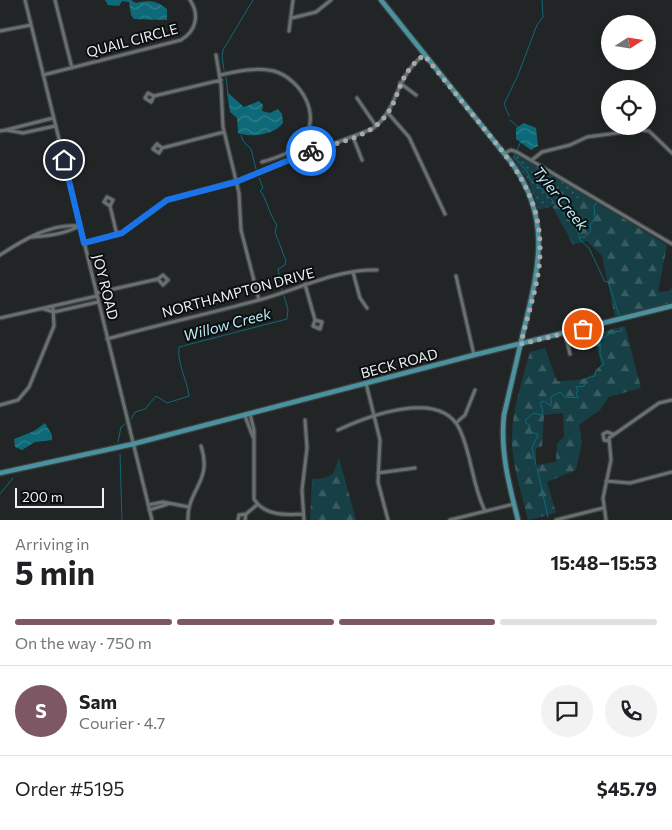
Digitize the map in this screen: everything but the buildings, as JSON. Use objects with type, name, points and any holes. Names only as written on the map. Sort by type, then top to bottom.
[{"type":"main road","points":[[381,0],[505,154],[527,187],[535,209],[539,232],[539,264],[503,429],[505,461],[518,520]]},
{"type":"main road","name":"BECK ROAD","points":[[0,473],[133,444],[474,355],[672,306]]},
{"type":"street","name":"JOY ROAD","points":[[25,0],[152,520]]},
{"type":"street","points":[[55,0],[72,68]]},
{"type":"street","name":"QUAIL CIRCLE","points":[[43,75],[184,38],[191,32],[196,20],[195,9],[190,0]]},
{"type":"street","points":[[289,31],[293,0]]},
{"type":"street","points":[[292,18],[316,12],[331,0]]},
{"type":"street","points":[[0,31],[31,25]]},
{"type":"street","points":[[84,243],[116,235],[132,227],[155,207],[167,200],[236,182],[353,137],[376,126],[388,113],[400,83],[409,68],[424,55]]},
{"type":"street","points":[[216,56],[221,80],[224,132],[240,199],[241,230],[259,300]]},
{"type":"street","points":[[220,74],[247,70],[277,72],[288,78],[303,93],[309,106],[309,124],[302,141],[283,155],[262,162]]},
{"type":"street","points":[[154,96],[221,80]]},
{"type":"street","points":[[400,83],[416,95]]},
{"type":"street","points":[[357,98],[376,126]]},
{"type":"street","points":[[388,113],[409,137],[446,214]]},
{"type":"street","points":[[0,131],[53,118]]},
{"type":"street","points":[[6,130],[23,133],[55,126]]},
{"type":"street","points":[[532,160],[542,152],[570,145],[586,137],[640,130],[649,131],[672,153]]},
{"type":"street","points":[[162,148],[224,132]]},
{"type":"street","points":[[353,137],[362,160]]},
{"type":"street","points":[[302,141],[308,153]]},
{"type":"street","points":[[505,154],[511,150],[516,151],[672,244]]},
{"type":"street","points":[[110,206],[116,235]]},
{"type":"street","points":[[0,255],[32,237],[64,232],[80,226]]},
{"type":"street","name":"NORTHAMPTON DRIVE","points":[[107,339],[259,300],[305,284],[353,272],[376,270]]},
{"type":"street","points":[[353,272],[360,298],[367,308]]},
{"type":"street","points":[[456,276],[474,355]]},
{"type":"street","points":[[0,318],[43,309],[158,279]]},
{"type":"street","points":[[305,284],[315,320]]},
{"type":"street","points":[[78,300],[80,306]]},
{"type":"street","points":[[43,309],[54,312],[98,302]]},
{"type":"street","points":[[65,303],[67,309]]},
{"type":"street","points":[[0,405],[14,402],[27,391],[54,326],[53,306]]},
{"type":"street","points":[[565,333],[570,354]]},
{"type":"street","points":[[366,383],[380,447],[379,488],[388,520]]},
{"type":"street","points":[[456,423],[466,414],[475,390]]},
{"type":"street","points":[[606,520],[603,508],[611,460],[608,441],[613,434],[659,403],[672,400]]},
{"type":"street","points":[[338,430],[374,415],[430,408],[444,412],[456,423],[462,436],[477,492],[485,511]]},
{"type":"street","points":[[248,415],[254,439],[253,490],[258,504],[277,513],[303,514]]},
{"type":"street","points":[[304,420],[307,448],[302,490],[304,520]]},
{"type":"street","points":[[608,441],[604,440],[603,434],[607,432],[613,434]]},
{"type":"street","points":[[188,520],[189,507],[205,469],[202,446]]},
{"type":"street","points":[[378,473],[415,468]]},
{"type":"street","points":[[606,481],[630,483],[672,472]]},
{"type":"street","points":[[149,510],[168,504]]},
{"type":"street","points":[[148,505],[168,504],[189,507]]},
{"type":"street","points":[[238,520],[239,516],[246,514],[258,504]]},
{"type":"street","points":[[450,520],[514,504]]},
{"type":"street","points":[[556,520],[603,508]]},
{"type":"street","points":[[245,520],[246,514]]},
{"type":"green space","points":[[515,153],[586,196],[539,210],[528,180],[512,157]]},
{"type":"green space","points":[[586,196],[667,245],[658,292],[669,291],[672,287],[672,303],[615,317],[602,256],[587,241],[573,245],[552,206]]},
{"type":"green space","points":[[625,326],[641,388],[609,397],[600,410],[579,425],[582,442],[576,470],[547,482],[556,513],[528,520],[513,455],[512,429],[519,390],[530,352],[545,348],[557,381],[582,379],[593,374],[601,364],[594,334]],"holes":[[[563,413],[564,437],[557,443],[556,462],[536,465],[536,448],[542,447],[544,415]]]},
{"type":"green space","points":[[339,458],[356,520],[310,520],[312,479],[324,478],[333,474]]},
{"type":"water","points":[[105,0],[131,0],[136,3],[156,2],[167,9],[167,20],[134,19],[131,15],[129,2],[122,1],[119,6],[108,5]]},
{"type":"water","points":[[227,92],[244,107],[259,101],[263,105],[262,111],[270,113],[278,109],[282,114],[283,123],[268,133],[250,135],[238,133],[237,118],[230,112]]},
{"type":"water","points":[[524,123],[536,128],[538,146],[531,150],[516,139],[516,128]]},
{"type":"water","points":[[45,423],[52,435],[52,440],[35,442],[22,450],[15,447],[14,439],[34,431]]},
{"type":"waterway","name":"Willow Creek","points":[[224,70],[223,50],[253,0]]},
{"type":"waterway","name":"Tyler Creek","points":[[509,116],[504,104],[518,75],[537,25],[543,17],[542,0]]},
{"type":"waterway","name":"Willow Creek","points":[[226,77],[228,94]]},
{"type":"waterway","name":"Tyler Creek","points":[[510,120],[518,127]]},
{"type":"waterway","name":"Willow Creek","points":[[241,135],[243,141],[251,149],[256,169]]},
{"type":"waterway","name":"Tyler Creek","points":[[521,141],[514,157],[527,171],[530,179],[546,193],[578,231],[580,240],[589,248],[605,282],[611,281],[609,284],[619,315]]},
{"type":"waterway","name":"Willow Creek","points":[[259,178],[263,188],[260,191],[277,225],[275,232],[286,261],[285,265],[278,269],[282,290]]},
{"type":"waterway","points":[[580,237],[585,237],[591,231],[590,225],[595,218],[594,207],[596,203]]},
{"type":"waterway","name":"Willow Creek","points":[[131,419],[135,412],[145,409],[156,396],[167,403],[189,396],[179,359],[179,347],[287,319],[288,309],[284,296]]},
{"type":"waterway","name":"Tyler Creek","points":[[536,465],[532,448],[538,434],[530,432],[530,426],[526,423],[526,419],[534,413],[541,415],[543,411],[540,403],[544,401],[551,406],[551,397],[560,392],[565,397],[578,398],[576,387],[584,386],[587,378],[595,376],[596,370],[604,364],[600,354],[600,340],[613,332],[621,331],[622,328]]},
{"type":"waterway","name":"Willow Creek","points":[[118,442],[121,427],[125,424]]},
{"type":"waterway","name":"Willow Creek","points":[[120,454],[122,520]]},
{"type":"waterway","name":"Tyler Creek","points":[[537,468],[548,517]]},
{"type":"waterway","points":[[0,494],[13,478]]},
{"type":"way so far","points":[[311,151],[365,133],[379,124],[388,113],[407,71],[424,55],[517,169],[533,203],[539,232],[540,256],[521,344],[583,329]]},
{"type":"route","points":[[64,160],[84,243],[122,233],[167,200],[236,182],[311,151]]}]
